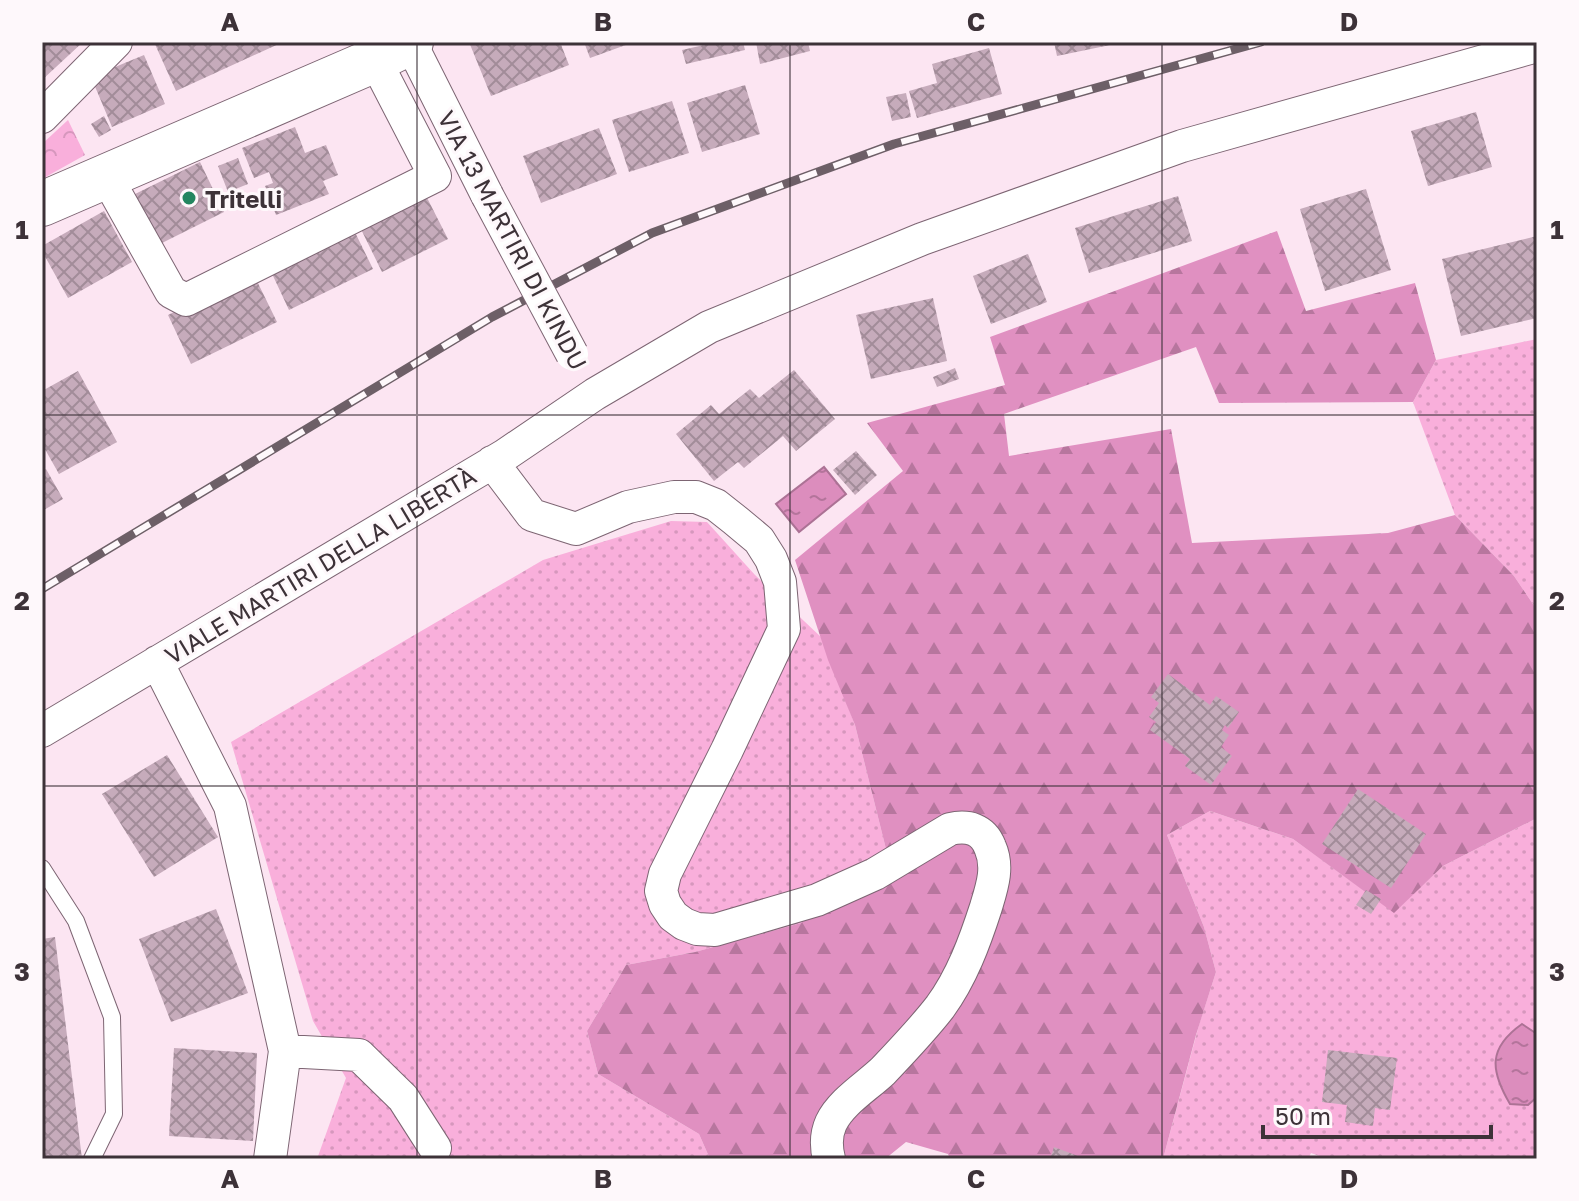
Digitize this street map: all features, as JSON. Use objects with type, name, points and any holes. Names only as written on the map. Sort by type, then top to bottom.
[{"type":"main road","points":[[42,204],[399,48]]},
{"type":"street","points":[[42,117],[116,42]]},
{"type":"street","name":"VIA 13 MARTIRI DI KINDU","points":[[399,48],[487,195],[595,394],[709,327],[922,239],[1182,146],[1537,46]]},
{"type":"street","points":[[106,176],[171,292],[186,300],[435,176],[399,48]]},
{"type":"street","name":"VIALE MARTIRI DELLA LIBERTÀ","points":[[42,731],[492,462],[595,394]]},
{"type":"street","points":[[492,462],[513,494],[532,515],[576,529],[628,507],[674,497],[696,497],[716,505],[759,540],[771,559],[780,582],[784,629],[665,874],[661,891],[673,916],[697,929],[715,930],[805,904],[875,874],[950,829],[964,826],[975,829],[990,846],[995,866],[994,881],[966,964],[940,1006],[883,1071],[839,1111],[830,1125],[827,1140],[829,1159]]},
{"type":"street","points":[[157,662],[230,806],[285,1051],[270,1159]]},
{"type":"street","points":[[285,1051],[359,1055],[403,1098],[435,1148]]},
{"type":"lane","points":[[42,868],[76,921],[112,1017],[114,1114],[92,1159]]},
{"type":"green space","points":[[68,120],[85,155],[42,179],[42,144]]},
{"type":"green space","points":[[1277,231],[1306,311],[1415,283],[1436,360],[1413,402],[1219,403],[1196,347],[1004,414],[1009,456],[1171,429],[1192,543],[1388,533],[1455,515],[1514,576],[1537,610],[1537,818],[1443,866],[1394,913],[1293,839],[1210,811],[1167,835],[1204,927],[1216,972],[1163,1159],[950,1159],[948,1154],[906,1142],[885,1159],[710,1159],[699,1134],[598,1074],[587,1031],[626,965],[695,952],[801,923],[887,853],[855,725],[828,660],[795,560],[903,471],[867,423],[1005,385],[990,337]]},
{"type":"green space","points":[[1537,339],[1537,610],[1514,576],[1455,515],[1413,402],[1436,360]]},
{"type":"green space","points":[[671,521],[707,522],[755,575],[821,637],[855,725],[887,853],[801,923],[695,952],[626,965],[587,1031],[598,1074],[699,1134],[710,1159],[317,1159],[346,1078],[313,1021],[231,742],[543,560]]},
{"type":"green space","points":[[1210,811],[1293,839],[1394,912],[1443,866],[1537,818],[1537,1159],[1328,1159],[1311,1153],[1308,1159],[1163,1159],[1216,972],[1204,927],[1167,835]]},
{"type":"water","points":[[824,467],[846,494],[799,532],[776,504]]},
{"type":"water","points":[[1522,1024],[1537,1034],[1537,1097],[1528,1105],[1510,1104],[1496,1070],[1498,1051],[1503,1042]]},
{"type":"building","points":[[42,42],[83,42],[42,80]]},
{"type":"building","points":[[154,42],[283,42],[176,91]]},
{"type":"building","points":[[469,42],[560,42],[569,65],[491,96]]},
{"type":"building","points":[[584,42],[634,42],[590,58]]},
{"type":"building","points":[[717,42],[743,42],[745,50],[686,64],[682,50]]},
{"type":"building","points":[[756,42],[808,42],[810,51],[760,64]]},
{"type":"building","points":[[1054,42],[1109,42],[1110,45],[1057,56]]},
{"type":"building","points":[[989,48],[1002,94],[917,118],[909,91],[937,83],[932,64]]},
{"type":"building","points":[[144,55],[165,104],[112,127],[91,77]]},
{"type":"building","points":[[745,85],[760,134],[702,152],[687,103]]},
{"type":"building","points":[[906,93],[911,117],[892,121],[886,97]]},
{"type":"building","points":[[672,101],[689,153],[629,172],[612,120]]},
{"type":"building","points":[[1476,112],[1492,167],[1428,186],[1411,131]]},
{"type":"building","points":[[104,116],[111,130],[99,137],[91,124]]},
{"type":"building","points":[[295,127],[305,153],[326,145],[338,175],[323,181],[329,194],[276,215],[265,186],[273,183],[269,172],[254,178],[242,148]]},
{"type":"building","points":[[599,128],[617,174],[541,203],[523,156]]},
{"type":"building","points":[[238,158],[248,184],[228,192],[218,166]]},
{"type":"building","points":[[200,162],[224,212],[154,247],[129,197]]},
{"type":"building","points":[[420,184],[448,239],[382,272],[355,217]]},
{"type":"building","points":[[1366,189],[1391,270],[1325,291],[1300,209]]},
{"type":"building","points":[[1178,196],[1192,241],[1089,273],[1075,228]]},
{"type":"building","points":[[104,211],[132,262],[68,298],[42,246]]},
{"type":"building","points":[[350,222],[373,269],[289,310],[267,263]]},
{"type":"building","points":[[1537,236],[1537,318],[1461,336],[1442,259]]},
{"type":"building","points":[[1028,254],[1047,302],[991,324],[973,276]]},
{"type":"building","points":[[253,273],[277,322],[191,364],[168,315]]},
{"type":"building","points":[[933,298],[947,361],[871,379],[856,315]]},
{"type":"building","points":[[955,368],[959,379],[937,387],[933,377]]},
{"type":"building","points":[[794,370],[835,419],[796,451],[783,436],[744,468],[738,462],[714,481],[676,434],[711,405],[719,414],[750,389],[759,398]]},
{"type":"building","points":[[78,371],[117,442],[59,474],[42,444],[42,391]]},
{"type":"building","points":[[856,451],[877,475],[855,495],[833,470]]},
{"type":"building","points":[[46,469],[63,499],[42,511],[42,471]]},
{"type":"building","points":[[1168,674],[1210,705],[1216,696],[1239,712],[1228,728],[1225,725],[1222,730],[1229,735],[1221,747],[1232,756],[1211,785],[1185,766],[1190,759],[1150,730],[1156,722],[1149,717],[1159,703],[1151,697]]},
{"type":"building","points":[[167,755],[218,837],[154,877],[102,794]]},
{"type":"building","points":[[1358,789],[1426,834],[1391,888],[1322,844]]},
{"type":"building","points":[[1366,890],[1381,899],[1371,914],[1356,905]]},
{"type":"building","points":[[216,909],[248,993],[171,1022],[139,939]]},
{"type":"building","points":[[55,937],[82,1159],[42,1159],[42,939]]},
{"type":"building","points":[[174,1048],[257,1053],[253,1141],[169,1136]]},
{"type":"building","points":[[1328,1050],[1397,1058],[1390,1110],[1375,1108],[1373,1126],[1345,1122],[1347,1105],[1322,1102]]},
{"type":"building","points":[[1054,1147],[1086,1159],[1050,1159]]},
{"type":"railway","points":[[42,589],[492,317],[652,233],[894,144],[1261,42]]},
{"type":"place","name":"Tritelli","points":[[189,198]]}]
